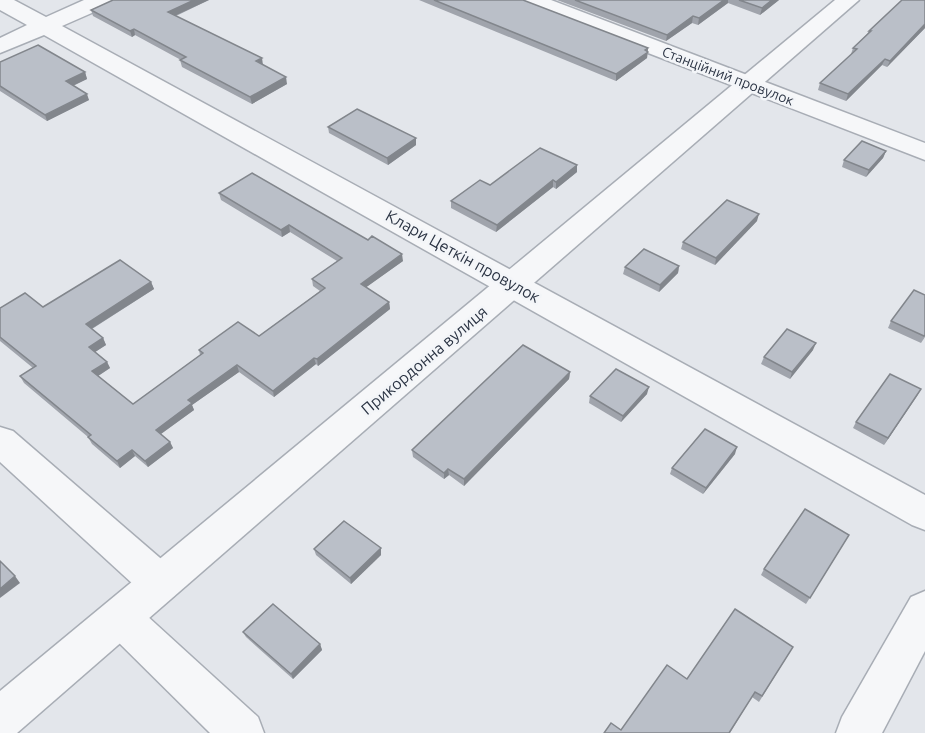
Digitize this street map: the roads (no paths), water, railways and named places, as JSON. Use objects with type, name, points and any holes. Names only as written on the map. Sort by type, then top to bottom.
[{"type":"street","points":[[0,46],[102,0]]},
{"type":"street","name":"Станційний провулок","points":[[532,0],[925,152]]},
{"type":"street","name":"Прикордонна вулиця","points":[[0,719],[848,0]]},
{"type":"street","name":"Клари Цеткін провулок","points":[[0,1],[925,514]]},
{"type":"street","points":[[0,441],[160,584]]},
{"type":"street","points":[[858,733],[925,610]]},
{"type":"street","points":[[120,617],[242,733]]}]
